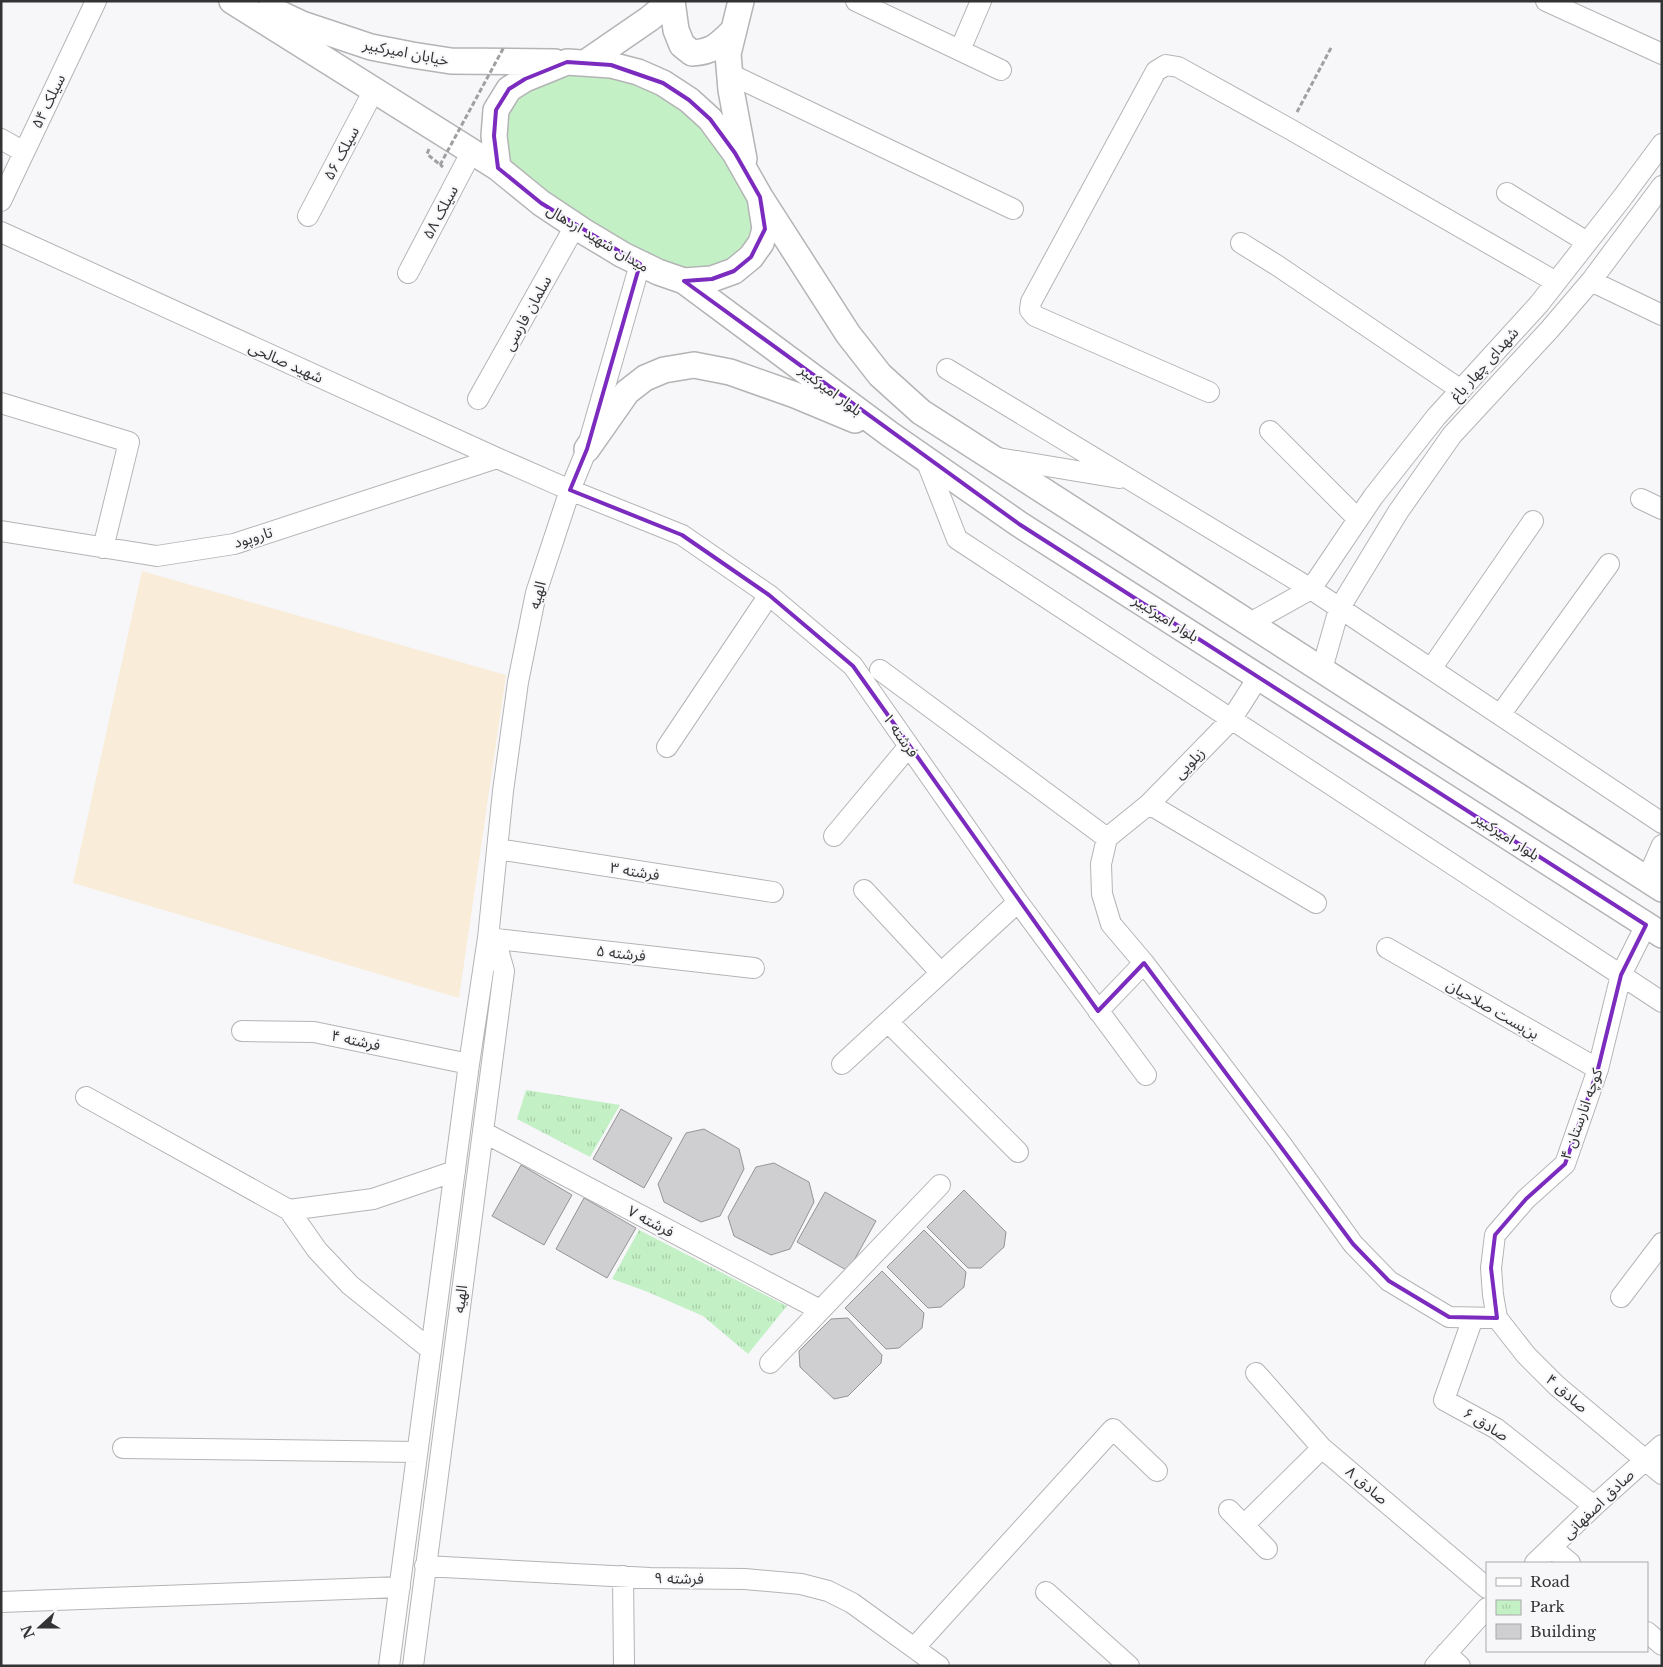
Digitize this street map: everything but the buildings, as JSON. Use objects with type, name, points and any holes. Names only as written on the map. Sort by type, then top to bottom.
[{"type":"main road","points":[[232,1],[498,168]]},
{"type":"main road","name":"خیابان امیرکبیر","points":[[253,1],[302,24],[371,48],[451,61],[576,63]]},
{"type":"main road","points":[[576,63],[649,20],[672,1]]},
{"type":"main road","points":[[672,1],[676,30],[682,45],[692,53],[707,52],[720,44],[734,30]]},
{"type":"main road","points":[[741,1],[728,54],[731,90],[747,174]]},
{"type":"main road","name":"میدان شهید اردهال","points":[[576,63],[611,65],[638,72],[663,83],[689,100],[710,119],[735,153],[760,197],[765,229],[761,244],[751,256],[734,270],[712,279],[684,281],[640,264],[575,226],[541,204],[498,168],[494,136],[496,110],[510,89],[525,79],[576,63]]},
{"type":"main road","points":[[760,197],[848,334],[880,375],[921,412],[1655,884]]},
{"type":"main road","name":"بلوار امیرکبیر","points":[[684,281],[891,435],[1019,524],[1654,930]]},
{"type":"main road","points":[[587,449],[627,392],[646,378],[664,370],[694,365],[730,372],[787,392],[891,435]]},
{"type":"street","name":"سیلک ۵۴","points":[[1,201],[96,1]]},
{"type":"street","points":[[856,1],[1001,70]]},
{"type":"street","points":[[960,50],[981,1]]},
{"type":"street","points":[[1546,1],[1662,54]]},
{"type":"street","points":[[1209,392],[1035,316],[1030,310],[1031,302],[1156,71],[1166,65],[1178,67],[1288,128],[1556,282]]},
{"type":"street","points":[[730,74],[1013,209]]},
{"type":"street","name":"سیلک ۵۶","points":[[308,216],[374,90]]},
{"type":"street","points":[[1,139],[24,152]]},
{"type":"street","name":"شهدای چهار باغ","points":[[1311,589],[1373,497],[1436,417],[1539,304],[1662,144]]},
{"type":"street","name":"سیلک ۵۸","points":[[408,273],[472,151]]},
{"type":"street","name":"شهدای چهار باغ","points":[[1322,669],[1339,609],[1398,512],[1452,435],[1591,281],[1662,186]]},
{"type":"street","points":[[1507,193],[1587,242]]},
{"type":"street","name":"سلمان فارسی","points":[[478,399],[575,226]]},
{"type":"street","name":"شهید صالحی","points":[[1,232],[570,490]]},
{"type":"street","points":[[1241,243],[1461,390]]},
{"type":"street","name":"الهیه","points":[[389,1666],[469,1064],[488,938],[518,682],[536,593],[570,490],[587,449],[640,264]]},
{"type":"street","points":[[1591,281],[1662,316]]},
{"type":"street","points":[[947,369],[1311,589],[1662,823]]},
{"type":"street","points":[[1,403],[129,442],[103,548]]},
{"type":"street","points":[[1270,432],[1358,519]]},
{"type":"street","points":[[991,457],[1129,479]]},
{"type":"street","name":"تاروپود","points":[[1,531],[157,556],[234,544],[496,458]]},
{"type":"street","points":[[926,460],[957,539],[1662,1002]]},
{"type":"street","name":"فرشته ۱","points":[[570,490],[682,535],[769,595],[853,666],[1018,902],[1146,1076]]},
{"type":"street","points":[[1641,499],[1662,509]]},
{"type":"street","points":[[1431,669],[1532,521]]},
{"type":"street","points":[[1500,715],[1609,564]]},
{"type":"street","points":[[1250,623],[1311,589]]},
{"type":"street","points":[[667,747],[769,595]]},
{"type":"street","points":[[880,670],[1107,838],[1101,864],[1102,894],[1110,924],[1144,963],[1282,1146],[1353,1244],[1389,1281],[1449,1317],[1497,1318]]},
{"type":"street","name":"زیلویی","points":[[1107,838],[1149,804],[1231,720],[1259,676]]},
{"type":"street","points":[[834,836],[909,746]]},
{"type":"street","points":[[1149,804],[1316,903]]},
{"type":"street","points":[[1655,884],[1662,844]]},
{"type":"street","name":"فرشته ۳","points":[[497,849],[773,892]]},
{"type":"street","points":[[864,890],[941,973]]},
{"type":"street","points":[[842,1064],[1018,902]]},
{"type":"street","name":"کوچه انارستان ۴","points":[[1497,1318],[1491,1268],[1495,1235],[1526,1199],[1565,1164],[1598,1069],[1622,975],[1654,930]]},
{"type":"street","name":"الهیه","points":[[413,1666],[504,971],[499,953],[488,938]]},
{"type":"street","name":"فرشته ۵","points":[[488,938],[754,968]]},
{"type":"street","name":"بن‌بست صلاحیان","points":[[1387,948],[1598,1069]]},
{"type":"street","points":[[1098,1010],[1144,963]]},
{"type":"street","points":[[888,1022],[1018,1152]]},
{"type":"street","name":"فرشته ۴","points":[[242,1031],[314,1032],[469,1064]]},
{"type":"street","points":[[86,1097],[289,1210],[317,1250],[350,1285],[431,1350]]},
{"type":"street","name":"فرشته ۷","points":[[483,1132],[820,1310]]},
{"type":"street","points":[[289,1210],[373,1199],[455,1171]]},
{"type":"street","points":[[770,1363],[940,1186]]},
{"type":"street","points":[[1621,1296],[1661,1245]]},
{"type":"street","name":"صادق ۶","points":[[1473,1318],[1444,1400],[1497,1429],[1594,1506]]},
{"type":"street","name":"صادق ۴","points":[[1497,1318],[1526,1355],[1557,1386],[1662,1474]]},
{"type":"street","name":"صادق ۸","points":[[1256,1373],[1322,1448],[1486,1587]]},
{"type":"street","points":[[422,1422],[444,1426]]},
{"type":"street","points":[[915,1647],[1113,1429],[1157,1471]]},
{"type":"street","name":"صادق اصفهانی","points":[[1536,1562],[1594,1506],[1662,1445]]},
{"type":"street","points":[[123,1448],[418,1452]]},
{"type":"street","points":[[1244,1525],[1322,1448]]},
{"type":"street","points":[[1229,1510],[1267,1549]]},
{"type":"street","points":[[1552,1548],[1569,1562]]},
{"type":"street","name":"فرشته ۹","points":[[425,1566],[801,1584],[828,1591],[852,1603],[939,1666]]},
{"type":"street","points":[[623,1576],[624,1666]]},
{"type":"street","points":[[1,1602],[400,1587]]},
{"type":"street","points":[[1046,1592],[1129,1666]]},
{"type":"street","points":[[1447,1661],[1486,1609]]},
{"type":"street","points":[[1648,1633],[1662,1645]]},
{"type":"path","points":[[1288,128],[1332,46]]},
{"type":"path","points":[[440,165],[504,47]]},
{"type":"highlighted area","points":[[567,62],[611,65],[663,83],[689,100],[710,119],[735,153],[760,197],[765,229],[751,257],[734,271],[712,279],[684,281],[1019,524],[1646,925],[1621,975],[1598,1069],[1565,1164],[1526,1199],[1495,1235],[1491,1268],[1497,1318],[1449,1317],[1389,1281],[1353,1244],[1144,963],[1098,1011],[853,666],[769,595],[682,535],[570,490],[587,449],[640,264],[541,203],[498,168],[494,136],[496,110],[509,89],[525,79]]},
{"type":"shaded area","points":[[142,571],[506,675],[459,998],[73,883]]},
{"type":"green space","points":[[567,66],[660,86],[731,155],[761,227],[732,267],[669,273],[502,166],[497,135],[512,92]]},
{"type":"green space","points":[[526,1090],[620,1105],[590,1157],[517,1119]]},
{"type":"green space","points":[[639,1230],[787,1306],[748,1354],[703,1316],[648,1292],[612,1279]]}]
